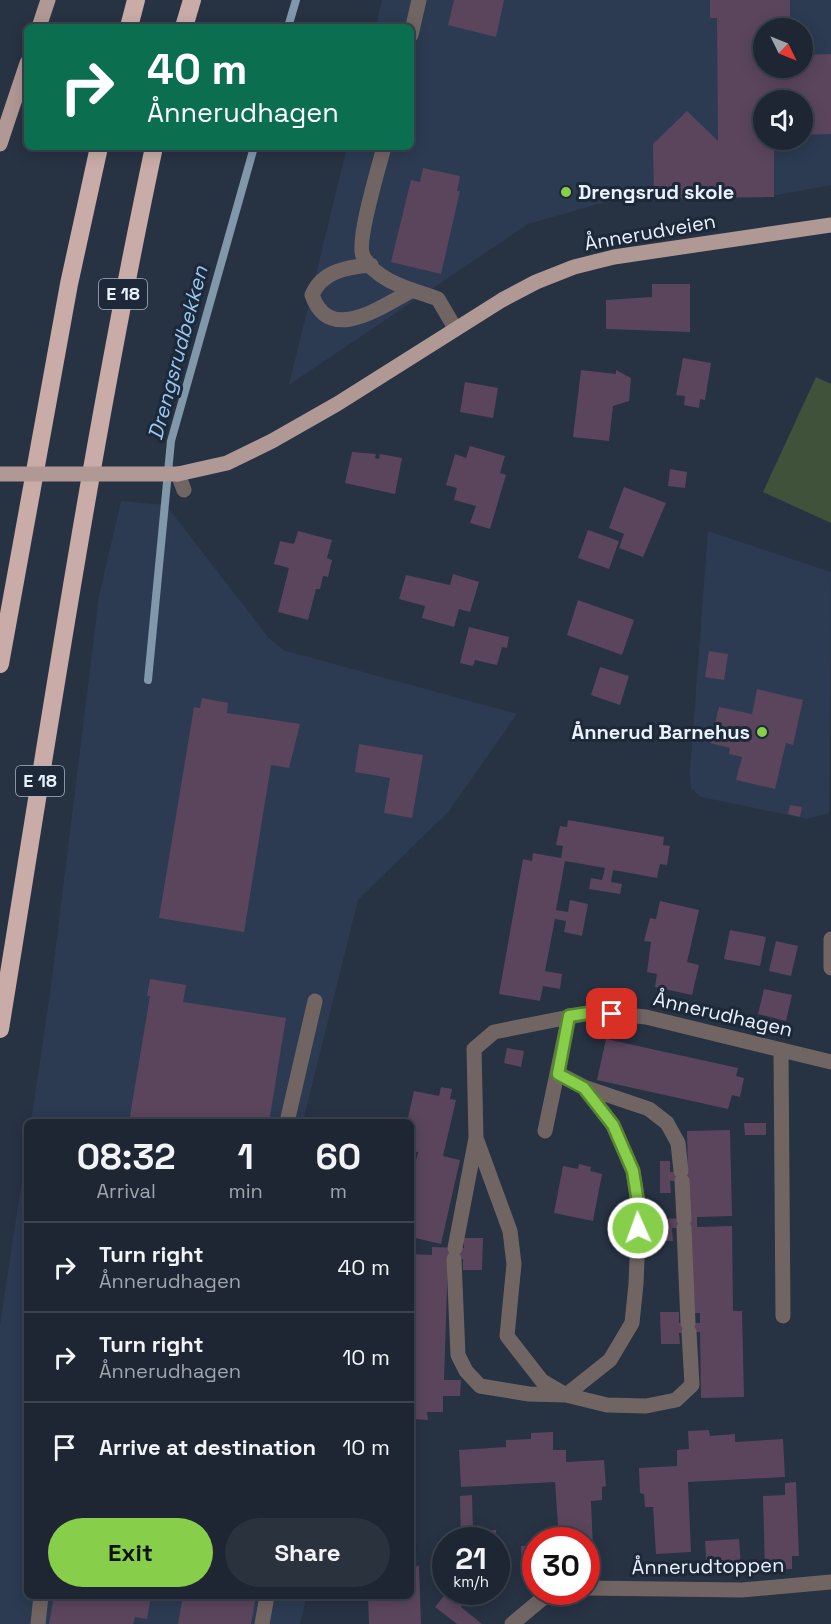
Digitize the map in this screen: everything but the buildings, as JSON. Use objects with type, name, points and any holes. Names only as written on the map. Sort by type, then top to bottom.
[{"type":"highway","points":[[130,24],[136,0]]},
{"type":"highway","points":[[185,24],[192,0]]},
{"type":"highway","name":"E 18","points":[[0,664],[69,284],[98,150]]},
{"type":"highway","name":"E 18","points":[[0,1029],[96,442],[121,300],[153,150]]},
{"type":"main road","points":[[40,24],[48,0]]},
{"type":"main road","points":[[0,144],[24,72]]},
{"type":"main road","name":"Ånnerudveien","points":[[0,474],[178,474],[227,463],[272,441],[337,404],[455,328],[536,282],[574,267],[614,256],[831,225]]},
{"type":"street","points":[[414,24],[419,0]]},
{"type":"street","points":[[383,150],[361,250],[371,265],[399,285],[438,299],[455,328]]},
{"type":"street","points":[[371,265],[344,267],[318,282],[312,295],[317,308],[334,319],[349,322],[413,290]]},
{"type":"street","points":[[178,474],[184,490]]},
{"type":"street","points":[[831,939],[831,968]]},
{"type":"street","points":[[288,1119],[315,1001]]},
{"type":"street","name":"Ånnerudhagen","points":[[558,1074],[584,1088],[649,1109],[667,1123],[678,1143],[682,1176],[692,1385],[676,1400],[646,1406],[607,1405],[566,1395],[529,1394],[480,1386],[466,1371],[458,1354],[455,1253],[476,1138],[474,1049],[494,1032],[595,1012],[646,1017],[831,1062]]},
{"type":"street","points":[[545,1131],[569,1016]]},
{"type":"street","points":[[781,1051],[783,1316]]},
{"type":"street","name":"Ånnerudhagen","points":[[566,1395],[610,1360],[632,1323],[636,1284],[639,1209],[633,1171],[613,1125],[584,1088]]},
{"type":"street","name":"Ånnerudhagen","points":[[476,1138],[510,1231],[514,1264],[507,1336],[542,1381],[566,1395]]},
{"type":"street","name":"Ånnerudtoppen","points":[[600,1588],[742,1590],[831,1582]]},
{"type":"street","points":[[38,1624],[41,1599]]},
{"type":"street","points":[[262,1624],[266,1599]]},
{"type":"street","points":[[512,1624],[535,1605]]},
{"type":"shaded area","name":"Drengsrud skole","points":[[382,0],[831,0],[831,185],[761,198],[606,202],[528,224],[289,385],[346,150],[414,150],[414,24],[377,24]]},
{"type":"shaded area","points":[[121,501],[166,505],[268,637],[283,650],[517,714],[449,811],[358,900],[304,1119],[31,1119],[51,986],[99,596]]},
{"type":"shaded area","points":[[708,531],[831,572],[829,813],[807,819],[701,797],[691,788],[690,771]]},
{"type":"shaded area","points":[[24,1167],[24,1599],[306,1599],[300,1624],[0,1624],[0,1325]]},
{"type":"green space","points":[[816,377],[831,384],[831,523],[763,492]]},
{"type":"waterway","name":"Drengsrudbekken","points":[[289,24],[296,0]]},
{"type":"waterway","name":"Drengsrudbekken","points":[[148,680],[171,441],[253,150]]},
{"type":"place","name":"Drengsrud skole","points":[[566,192]]},
{"type":"place","name":"Ånnerud Barnehus","points":[[762,732]]},
{"type":"route","points":[[612,1014],[595,1012],[569,1016],[558,1074],[584,1088],[613,1125],[633,1171],[639,1209],[638,1228]]}]
